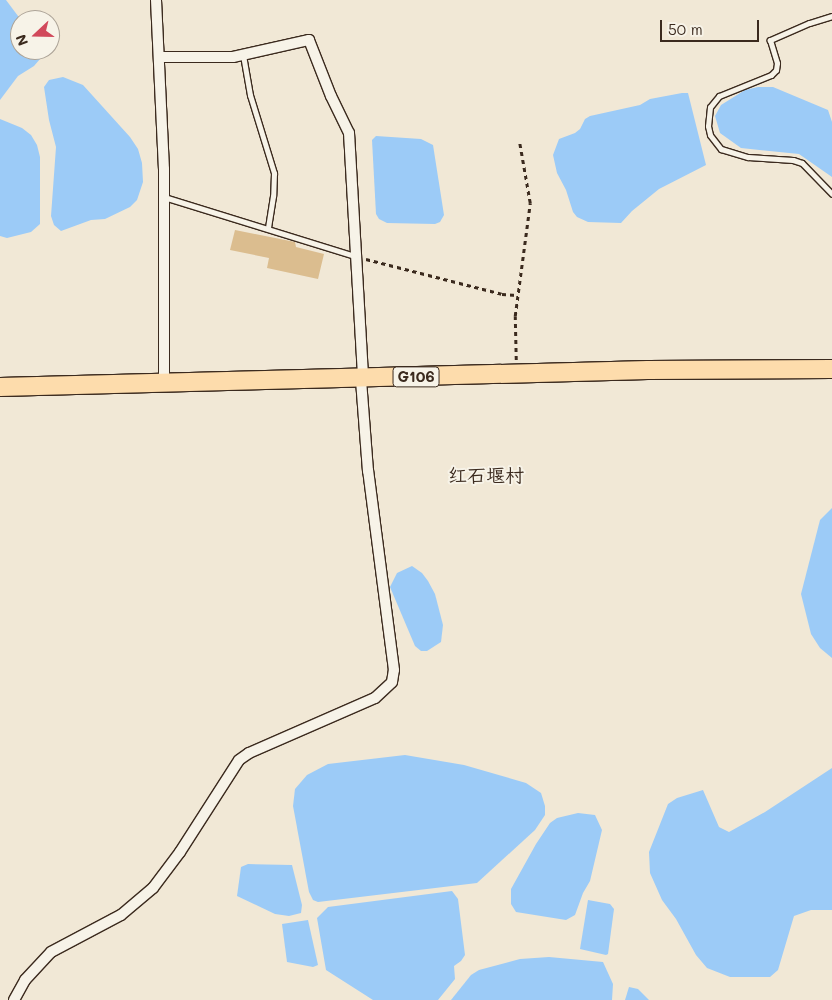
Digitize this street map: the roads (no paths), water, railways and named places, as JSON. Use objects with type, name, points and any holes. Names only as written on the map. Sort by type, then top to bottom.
[{"type":"highway","name":"G106","points":[[0,388],[516,374],[832,369]]},
{"type":"street","points":[[156,0],[164,197],[164,384]]},
{"type":"street","points":[[14,1000],[25,980],[51,952],[121,916],[153,888],[180,852],[239,760],[249,752],[374,698],[392,682],[394,670],[374,518],[362,379],[349,133],[331,96],[309,40],[243,55],[159,57]]},
{"type":"lane","points":[[832,16],[809,23],[770,40],[777,63],[776,70],[770,75],[719,96],[710,107],[708,126],[715,143],[721,149],[748,158],[793,160],[802,163],[832,194]]},
{"type":"lane","points":[[243,55],[250,95],[274,173],[268,229]]},
{"type":"lane","points":[[164,197],[355,256]]},
{"type":"water","points":[[0,0],[6,0],[14,10],[10,10],[10,60],[39,60],[34,66],[18,76],[0,100]]},
{"type":"water","points":[[63,77],[83,85],[130,137],[138,149],[142,163],[143,182],[137,200],[130,207],[105,219],[91,220],[61,231],[54,225],[51,216],[56,147],[49,120],[44,87],[49,80]]},
{"type":"water","points":[[758,87],[773,87],[828,110],[832,122],[832,177],[799,154],[741,148],[720,133],[715,116],[721,105],[745,90]]},
{"type":"water","points":[[688,93],[706,165],[659,189],[632,211],[621,223],[588,222],[577,217],[573,212],[566,190],[557,173],[553,155],[559,139],[575,133],[580,129],[585,119],[590,116],[640,105],[650,99]]},
{"type":"water","points":[[0,119],[22,128],[31,135],[37,145],[40,157],[40,224],[31,232],[7,238],[0,236]]},
{"type":"water","points":[[376,136],[421,139],[433,145],[444,215],[440,222],[435,224],[387,223],[379,219],[376,214],[372,140]]},
{"type":"water","points":[[832,508],[832,658],[820,648],[811,634],[801,594],[820,520]]},
{"type":"water","points":[[412,566],[422,573],[435,594],[443,625],[441,642],[427,651],[421,651],[415,646],[390,587],[397,573]]},
{"type":"water","points":[[405,755],[464,765],[526,783],[541,793],[545,806],[545,815],[535,830],[477,883],[318,902],[313,900],[309,892],[293,806],[295,789],[307,775],[328,764]]},
{"type":"water","points":[[832,768],[832,910],[811,910],[794,916],[778,970],[770,977],[730,977],[707,968],[696,955],[676,919],[662,900],[650,873],[649,852],[668,804],[677,798],[703,790],[719,827],[729,832],[765,812]]},
{"type":"water","points":[[578,813],[595,815],[602,830],[590,881],[583,893],[575,915],[566,920],[516,912],[511,904],[511,889],[536,844],[550,823],[557,818]]},
{"type":"water","points":[[248,864],[292,865],[302,905],[301,913],[289,916],[275,914],[237,896],[241,867]]},
{"type":"water","points":[[452,891],[458,899],[465,955],[454,966],[455,979],[438,1000],[373,1000],[326,970],[317,918],[328,907]]},
{"type":"water","points":[[588,900],[610,904],[614,909],[608,954],[606,955],[580,949]]},
{"type":"water","points":[[308,920],[318,965],[313,967],[287,962],[282,924]]},
{"type":"water","points":[[549,957],[603,962],[613,984],[612,1000],[451,1000],[471,975],[479,970],[520,959]]},
{"type":"water","points":[[629,987],[638,989],[649,1000],[625,1000]]},
{"type":"district","name":"红石堰村","points":[[486,475]]}]
